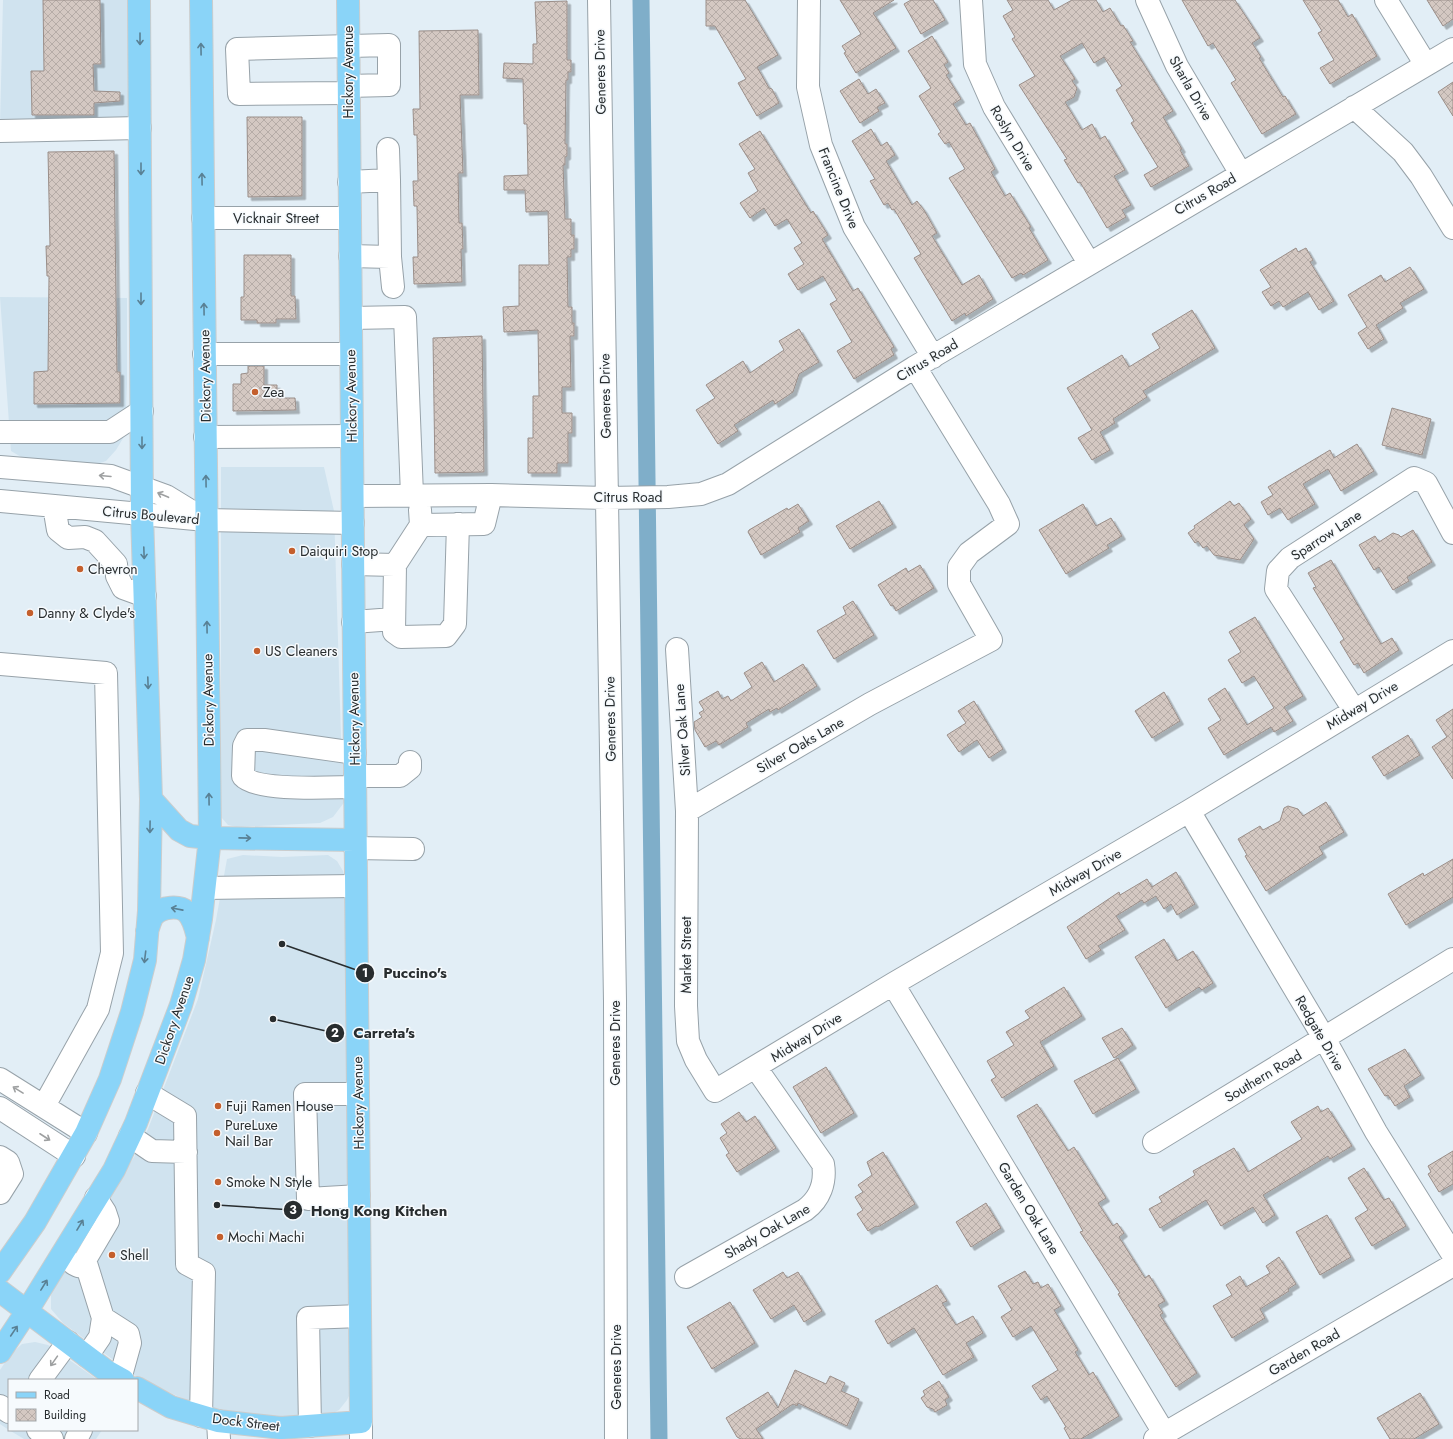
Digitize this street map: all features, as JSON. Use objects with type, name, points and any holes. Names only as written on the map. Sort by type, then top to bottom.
[{"type":"main road","points":[[0,1272],[35,1222],[86,1133],[110,1079],[132,1012],[145,960],[151,799],[142,514],[140,0]]},
{"type":"main road","name":"Dickory Avenue","points":[[0,1352],[114,1170],[130,1136],[181,1004],[194,960],[198,938],[210,838],[200,0]]},
{"type":"main road","name":"Hickory Avenue","points":[[348,0],[361,1431]]},
{"type":"main road","points":[[151,799],[179,830],[190,836],[355,844]]},
{"type":"main road","points":[[147,931],[154,914],[162,909],[175,908],[187,912],[194,922],[198,938]]},
{"type":"main road","name":"Dock Street","points":[[0,1291],[119,1379]]},
{"type":"main road","name":"Dock Street","points":[[138,1389],[171,1407],[213,1425],[269,1433],[281,1428],[310,1426],[361,1431]]},
{"type":"street","name":"Generes Drive","points":[[599,0],[611,498],[615,1001],[616,1439]]},
{"type":"street","name":"Francine Drive","points":[[809,0],[808,87],[821,145],[854,227],[1008,524],[968,553],[959,568],[959,584],[991,640],[914,680]]},
{"type":"street","name":"Roslyn Drive","points":[[971,0],[975,64],[994,107],[1089,263]]},
{"type":"street","name":"Sharla Drive","points":[[1147,0],[1177,66],[1241,174]]},
{"type":"street","points":[[1386,0],[1426,65]]},
{"type":"street","points":[[389,45],[389,85],[348,90],[239,94],[237,49],[389,45]]},
{"type":"street","name":"Citrus Road","points":[[353,496],[492,495],[611,498],[668,497],[701,494],[728,484],[924,362],[1089,263],[1453,49]]},
{"type":"street","points":[[1354,108],[1403,152],[1421,176],[1453,228]]},
{"type":"street","points":[[0,131],[140,128]]},
{"type":"street","points":[[388,149],[392,287]]},
{"type":"street","points":[[350,182],[389,180]]},
{"type":"street","name":"Vicknair Street","points":[[203,218],[350,218]]},
{"type":"street","points":[[350,256],[390,257]]},
{"type":"street","points":[[351,318],[405,317],[415,495],[421,525],[395,565],[394,632],[401,636],[446,636],[455,624],[458,524]]},
{"type":"street","points":[[204,354],[351,354]]},
{"type":"street","points":[[0,432],[110,432],[142,411]]},
{"type":"street","points":[[205,437],[352,436]]},
{"type":"street","name":"Citrus Boulevard","points":[[0,467],[111,476],[166,496],[206,520]]},
{"type":"street","name":"Sparrow Lane","points":[[1354,710],[1276,589],[1278,571],[1290,558],[1414,478],[1426,483],[1453,532]]},
{"type":"street","points":[[421,525],[484,524],[492,495]]},
{"type":"street","name":"Citrus Boulevard","points":[[0,501],[206,520]]},
{"type":"street","points":[[54,506],[58,530],[68,538],[85,537],[95,541],[116,564],[117,576],[123,588],[145,596]]},
{"type":"street","points":[[206,520],[353,523]]},
{"type":"street","points":[[353,564],[395,565]]},
{"type":"street","points":[[354,622],[394,619]]},
{"type":"street","name":"Silver Oak Lane","points":[[676,649],[687,811]]},
{"type":"street","name":"Midway Drive","points":[[715,1092],[893,984],[1189,811],[1453,651]]},
{"type":"street","points":[[0,664],[106,673],[112,953],[98,1010],[44,1106]]},
{"type":"street","name":"Silver Oaks Lane","points":[[687,811],[870,704],[914,680]]},
{"type":"street","points":[[355,753],[264,740],[247,740],[244,746],[243,776],[247,780],[276,787],[355,781],[400,776],[410,768],[410,762]]},
{"type":"street","name":"Market Street","points":[[687,811],[686,1006],[688,1041],[696,1060],[715,1092]]},
{"type":"street","name":"Redgate Drive","points":[[1189,811],[1324,1038],[1376,1132],[1453,1255]]},
{"type":"street","points":[[355,844],[413,849]]},
{"type":"street","points":[[205,888],[356,886]]},
{"type":"street","name":"Southern Road","points":[[1154,1142],[1453,959]]},
{"type":"street","name":"Garden Oak Lane","points":[[893,984],[1160,1436]]},
{"type":"street","name":"Shady Oak Lane","points":[[686,1277],[805,1210],[815,1203],[820,1193],[824,1172],[823,1164],[756,1068]]},
{"type":"street","points":[[0,1079],[86,1133]]},
{"type":"street","points":[[147,1093],[185,1116],[187,1264],[204,1273],[213,1425]]},
{"type":"street","points":[[358,1094],[305,1094],[308,1199],[359,1196]]},
{"type":"street","points":[[0,1108],[74,1156]]},
{"type":"street","points":[[130,1136],[152,1151],[186,1152]]},
{"type":"street","points":[[0,1157],[8,1162],[12,1174],[0,1193]]},
{"type":"street","points":[[60,1258],[78,1266],[85,1260],[108,1221],[106,1212],[96,1198]]},
{"type":"street","points":[[85,1260],[103,1318],[100,1337],[87,1356]]},
{"type":"street","name":"Garden Road","points":[[1160,1436],[1453,1265]]},
{"type":"street","points":[[310,1426],[308,1318],[360,1316]]},
{"type":"street","points":[[103,1318],[128,1334],[130,1343],[122,1379]]},
{"type":"street","points":[[41,1379],[68,1342]]},
{"type":"street","points":[[40,1431],[52,1439]]},
{"type":"shaded area","points":[[3,0],[128,0],[130,123],[0,125]]},
{"type":"shaded area","points":[[0,297],[127,298],[127,383],[125,435],[116,450],[106,461],[91,466],[40,463],[23,458],[11,451]]},
{"type":"shaded area","points":[[221,467],[324,467],[334,511],[341,737],[346,800],[333,817],[320,823],[237,827],[228,825],[221,817]]},
{"type":"shaded area","points":[[243,855],[282,857],[328,855],[337,861],[343,871],[349,895],[354,1385],[347,1400],[339,1410],[323,1418],[261,1415],[212,1408],[177,1396],[134,1375],[63,1323],[51,1309],[51,1295],[54,1282],[134,1157],[148,1129],[198,999],[216,920],[227,859]]},
{"type":"shaded area","points":[[35,1342],[48,1345],[97,1379],[8,1379],[8,1429],[0,1424],[0,1370],[10,1355],[22,1344]]},
{"type":"shaded area","points":[[11,1431],[101,1431],[96,1439],[24,1439]]},
{"type":"building","points":[[43,0],[100,0],[101,64],[93,64],[94,91],[120,92],[120,101],[94,103],[94,115],[32,115],[31,71],[44,71]]},
{"type":"building","points":[[706,0],[745,0],[778,55],[757,67],[769,88],[772,89],[779,103],[757,116],[738,83],[746,79],[715,26],[706,26]]},
{"type":"building","points":[[840,0],[894,0],[873,13],[896,48],[856,73],[844,53],[846,52],[842,46],[861,34]]},
{"type":"building","points":[[911,0],[933,0],[945,20],[921,34],[904,4]]},
{"type":"building","points":[[1007,0],[1048,0],[1054,10],[1072,0],[1096,0],[1103,12],[1110,8],[1121,26],[1123,25],[1133,41],[1130,42],[1173,111],[1163,117],[1182,149],[1180,150],[1189,166],[1151,187],[1144,175],[1158,167],[1131,123],[1134,121],[1116,90],[1122,86],[1104,57],[1094,63],[1082,43],[1060,56],[1075,79],[1072,81],[1077,88],[1074,97],[1065,102],[1082,130],[1092,124],[1100,139],[1105,136],[1125,170],[1114,176],[1131,205],[1122,210],[1126,217],[1107,228],[1080,182],[1078,183],[1064,160],[1067,159],[1019,85],[1035,76],[1012,39],[1015,37],[1003,16],[1013,10]]},
{"type":"building","points":[[1182,0],[1235,0],[1260,38],[1252,43],[1261,57],[1259,58],[1283,97],[1285,96],[1296,114],[1262,134],[1231,83],[1236,80],[1213,43],[1208,46]]},
{"type":"building","points":[[1303,0],[1338,0],[1348,17],[1352,14],[1377,56],[1330,84],[1320,68],[1334,60],[1318,33],[1322,31]]},
{"type":"building","points":[[1427,0],[1453,0],[1453,19],[1443,26]]},
{"type":"building","points":[[567,1],[567,60],[571,60],[571,72],[568,72],[568,80],[566,80],[565,144],[567,144],[567,156],[565,157],[565,165],[563,165],[565,219],[571,219],[571,235],[574,235],[574,249],[571,249],[571,257],[567,257],[568,307],[572,307],[574,336],[570,336],[571,387],[562,387],[562,413],[572,413],[572,433],[568,433],[568,463],[557,463],[557,473],[528,473],[528,438],[533,438],[533,396],[539,396],[538,330],[504,332],[503,307],[519,306],[519,265],[549,265],[548,211],[526,212],[525,190],[504,190],[504,176],[528,175],[527,124],[524,124],[523,79],[503,78],[504,63],[533,64],[533,44],[537,44],[535,2]]},
{"type":"building","points":[[478,30],[479,95],[460,95],[463,173],[458,173],[459,223],[462,223],[463,249],[461,249],[462,282],[414,284],[413,257],[418,257],[417,206],[414,206],[413,181],[418,181],[417,135],[414,135],[413,109],[420,109],[419,31]]},
{"type":"building","points":[[932,36],[948,62],[944,65],[949,73],[946,75],[961,99],[953,104],[966,125],[970,123],[995,169],[991,172],[1005,196],[1010,193],[1031,227],[1029,228],[1048,260],[1023,275],[1021,273],[1012,278],[949,178],[965,169],[949,142],[945,144],[938,134],[941,132],[919,96],[931,88],[908,51]]},
{"type":"building","points":[[859,79],[868,94],[876,89],[885,103],[877,107],[879,111],[860,123],[840,91]]},
{"type":"building","points":[[1453,82],[1453,116],[1438,92]]},
{"type":"building","points":[[247,117],[302,117],[302,196],[248,197]]},
{"type":"building","points":[[871,129],[881,146],[887,142],[895,155],[886,161],[912,205],[917,201],[924,210],[937,233],[932,236],[962,285],[979,275],[993,299],[966,316],[965,313],[952,321],[914,258],[921,254],[894,209],[892,210],[888,203],[884,205],[870,181],[875,179],[852,141]]},
{"type":"building","points":[[760,131],[811,213],[813,211],[828,235],[822,239],[853,291],[858,288],[894,347],[891,349],[894,355],[854,379],[837,351],[852,342],[830,304],[837,300],[823,276],[798,290],[788,274],[804,264],[794,248],[802,243],[787,219],[775,226],[764,208],[750,218],[740,203],[758,191],[748,173],[755,169],[739,144]]},
{"type":"building","points":[[114,151],[117,372],[120,372],[120,403],[34,404],[34,372],[48,371],[49,276],[47,276],[46,246],[50,246],[48,152]]},
{"type":"building","points":[[1296,248],[1298,252],[1306,248],[1313,260],[1310,262],[1334,301],[1319,310],[1308,292],[1283,307],[1279,301],[1271,306],[1262,292],[1271,287],[1260,270]]},
{"type":"building","points":[[244,255],[291,255],[291,296],[295,296],[296,319],[276,319],[276,323],[257,323],[257,320],[241,320],[241,297],[244,297]]},
{"type":"building","points":[[1410,267],[1424,289],[1400,303],[1403,308],[1376,325],[1384,339],[1368,349],[1358,333],[1367,327],[1348,295],[1381,275],[1385,282]]},
{"type":"building","points":[[1192,310],[1215,348],[1143,391],[1147,397],[1113,419],[1115,423],[1100,432],[1110,450],[1092,460],[1078,438],[1092,430],[1067,388],[1122,355],[1129,367],[1160,348],[1152,334]]},
{"type":"building","points":[[799,329],[819,362],[799,374],[793,392],[775,404],[773,400],[734,425],[738,431],[718,444],[696,410],[715,398],[706,385],[743,361],[750,373],[784,350],[779,341]]},
{"type":"building","points":[[482,336],[484,472],[435,473],[433,338]]},
{"type":"building","name":"Zea","points":[[248,366],[264,366],[264,385],[277,385],[277,398],[295,398],[296,410],[233,411],[233,384],[241,384],[241,374],[248,373]]},
{"type":"building","points":[[1392,408],[1431,419],[1422,455],[1382,445]]},
{"type":"building","points":[[1357,444],[1374,471],[1341,491],[1328,469],[1303,484],[1315,504],[1288,520],[1280,508],[1268,515],[1261,502],[1273,495],[1268,487],[1330,450],[1334,458]]},
{"type":"building","points":[[879,501],[893,524],[850,549],[836,526]]},
{"type":"building","points":[[1230,501],[1234,506],[1239,503],[1251,519],[1244,525],[1254,539],[1240,560],[1214,555],[1207,546],[1203,548],[1198,541],[1195,543],[1188,533],[1195,528],[1194,526]]},
{"type":"building","points":[[798,504],[809,521],[798,528],[800,532],[761,555],[748,532],[749,530],[787,508],[788,510]]},
{"type":"building","points":[[1083,504],[1096,526],[1111,518],[1122,536],[1107,545],[1109,548],[1066,574],[1039,530]]},
{"type":"building","points":[[1413,530],[1432,562],[1407,577],[1409,581],[1393,590],[1379,567],[1374,570],[1359,545],[1375,536],[1379,542],[1393,533],[1401,537]]},
{"type":"building","points":[[1331,560],[1381,644],[1392,638],[1399,650],[1364,673],[1358,663],[1354,665],[1340,642],[1344,639],[1313,588],[1316,587],[1308,573]]},
{"type":"building","points":[[920,565],[934,588],[896,611],[893,605],[891,606],[878,585],[906,568],[908,572]]},
{"type":"building","points":[[853,601],[874,635],[834,659],[817,631],[846,614],[843,607]]},
{"type":"building","points":[[1255,617],[1303,696],[1284,707],[1293,721],[1274,732],[1271,727],[1224,755],[1208,728],[1221,720],[1208,699],[1225,688],[1247,725],[1274,708],[1254,676],[1242,683],[1228,660],[1241,652],[1229,632]]},
{"type":"building","points":[[762,662],[774,682],[803,664],[817,686],[778,710],[777,708],[770,712],[769,709],[746,723],[748,727],[719,745],[716,741],[705,747],[695,730],[694,722],[702,717],[699,713],[704,710],[699,702],[718,691],[722,699],[728,696],[731,701],[752,687],[744,673]]},
{"type":"building","points":[[1164,692],[1180,721],[1152,738],[1135,711]]},
{"type":"building","points":[[974,701],[1003,749],[989,758],[977,740],[959,752],[947,735],[966,723],[958,711]]},
{"type":"building","points":[[1453,709],[1453,779],[1432,747],[1447,737],[1436,720]]},
{"type":"building","points":[[1408,735],[1420,755],[1384,776],[1372,757]]},
{"type":"building","points":[[1326,802],[1344,832],[1319,847],[1323,854],[1266,891],[1245,856],[1247,855],[1238,839],[1260,826],[1263,830],[1280,821],[1284,808],[1288,806],[1298,809],[1303,816]]},
{"type":"building","points":[[1453,859],[1453,897],[1406,925],[1388,894],[1423,873],[1424,876]]},
{"type":"building","points":[[1176,872],[1195,904],[1177,915],[1171,904],[1164,909],[1156,896],[1144,903],[1142,900],[1116,916],[1125,930],[1098,946],[1101,950],[1086,959],[1067,927],[1119,892],[1120,895],[1147,879],[1152,887]]},
{"type":"building","points":[[1164,939],[1177,961],[1193,951],[1213,983],[1202,990],[1199,987],[1166,1008],[1135,957]]},
{"type":"building","points":[[1064,987],[1082,1016],[1040,1042],[1054,1066],[1002,1098],[991,1080],[996,1077],[987,1061],[1014,1045],[1006,1032],[1030,1018],[1025,1011]]},
{"type":"building","points":[[1122,1028],[1133,1045],[1114,1058],[1102,1038]]},
{"type":"building","points":[[1405,1049],[1421,1075],[1404,1086],[1410,1097],[1395,1106],[1388,1095],[1385,1096],[1368,1069]]},
{"type":"building","points":[[1118,1058],[1136,1089],[1093,1114],[1074,1081]]},
{"type":"building","points":[[826,1067],[854,1113],[821,1133],[793,1087]]},
{"type":"building","points":[[1037,1104],[1068,1151],[1074,1147],[1106,1198],[1098,1203],[1113,1226],[1117,1223],[1124,1233],[1119,1237],[1145,1278],[1149,1275],[1165,1301],[1158,1305],[1163,1313],[1160,1315],[1197,1373],[1176,1387],[1118,1294],[1120,1293],[1080,1232],[1083,1231],[1017,1116]]},
{"type":"building","points":[[1318,1106],[1321,1112],[1328,1108],[1352,1146],[1330,1159],[1328,1156],[1263,1195],[1275,1215],[1263,1223],[1253,1207],[1221,1226],[1206,1200],[1160,1228],[1149,1209],[1162,1202],[1159,1197],[1195,1175],[1193,1171],[1234,1148],[1248,1172],[1302,1139],[1291,1122]]},
{"type":"building","points":[[739,1112],[746,1122],[755,1116],[776,1148],[737,1172],[726,1155],[729,1153],[720,1138],[727,1133],[721,1124]]},
{"type":"building","points":[[1453,1151],[1453,1184],[1439,1192],[1428,1174],[1431,1172],[1428,1166]]},
{"type":"building","points":[[883,1152],[915,1204],[878,1227],[876,1226],[868,1231],[857,1214],[863,1210],[855,1197],[863,1192],[858,1185],[872,1175],[867,1162]]},
{"type":"building","points":[[1364,1168],[1384,1200],[1389,1198],[1406,1226],[1372,1246],[1355,1218],[1368,1210],[1348,1178]]},
{"type":"building","points":[[986,1203],[1001,1228],[971,1247],[956,1222]]},
{"type":"building","points":[[1327,1215],[1351,1257],[1320,1275],[1296,1232]]},
{"type":"building","points":[[1279,1257],[1296,1284],[1288,1289],[1289,1291],[1260,1309],[1265,1318],[1232,1338],[1213,1306],[1232,1295],[1226,1285],[1240,1276],[1246,1287],[1270,1273],[1266,1266]]},
{"type":"building","points":[[1025,1271],[1033,1284],[1038,1282],[1041,1288],[1048,1284],[1061,1306],[1054,1310],[1078,1350],[1075,1352],[1089,1375],[1093,1372],[1119,1416],[1081,1439],[1070,1439],[1064,1428],[1066,1427],[1047,1396],[1041,1400],[1032,1386],[1058,1370],[1031,1326],[1013,1337],[1001,1317],[1012,1310],[998,1286]]},
{"type":"building","points":[[783,1272],[787,1278],[798,1272],[822,1311],[804,1322],[794,1305],[771,1319],[753,1290]]},
{"type":"building","points":[[937,1285],[947,1301],[942,1303],[956,1325],[973,1316],[983,1333],[966,1343],[974,1357],[943,1375],[914,1328],[888,1344],[875,1321]]},
{"type":"building","points":[[730,1302],[755,1343],[712,1369],[687,1327]]},
{"type":"building","points":[[795,1370],[826,1384],[830,1376],[845,1383],[841,1391],[859,1399],[847,1426],[798,1403],[797,1406],[793,1404],[756,1429],[763,1439],[741,1439],[737,1437],[726,1418],[768,1392],[778,1408]]},
{"type":"building","points":[[939,1381],[949,1397],[945,1400],[947,1405],[935,1412],[933,1409],[927,1407],[921,1398],[925,1395],[923,1391]]},
{"type":"building","points":[[1420,1393],[1439,1424],[1414,1439],[1390,1439],[1377,1418]]},
{"type":"waterway","points":[[641,0],[659,1439]]},
{"type":"place","name":"Zea","points":[[255,392]]},
{"type":"place","name":"Daiquiri Stop","points":[[292,551]]},
{"type":"place","name":"Chevron","points":[[80,569]]},
{"type":"place","name":"Danny & Clyde's","points":[[30,613]]},
{"type":"place","name":"US Cleaners","points":[[257,651]]},
{"type":"place","name":"Puccino's","points":[[282,944]]},
{"type":"place","name":"Carreta's","points":[[273,1019]]},
{"type":"place","name":"Fuji Ramen House","points":[[218,1106]]},
{"type":"place","name":"PureLuxe Nail Bar","points":[[217,1133]]},
{"type":"place","name":"Smoke N Style","points":[[218,1182]]},
{"type":"place","name":"Hong Kong Kitchen","points":[[217,1205]]},
{"type":"place","name":"Mochi Machi","points":[[220,1237]]},
{"type":"place","name":"Shell","points":[[112,1255]]}]
